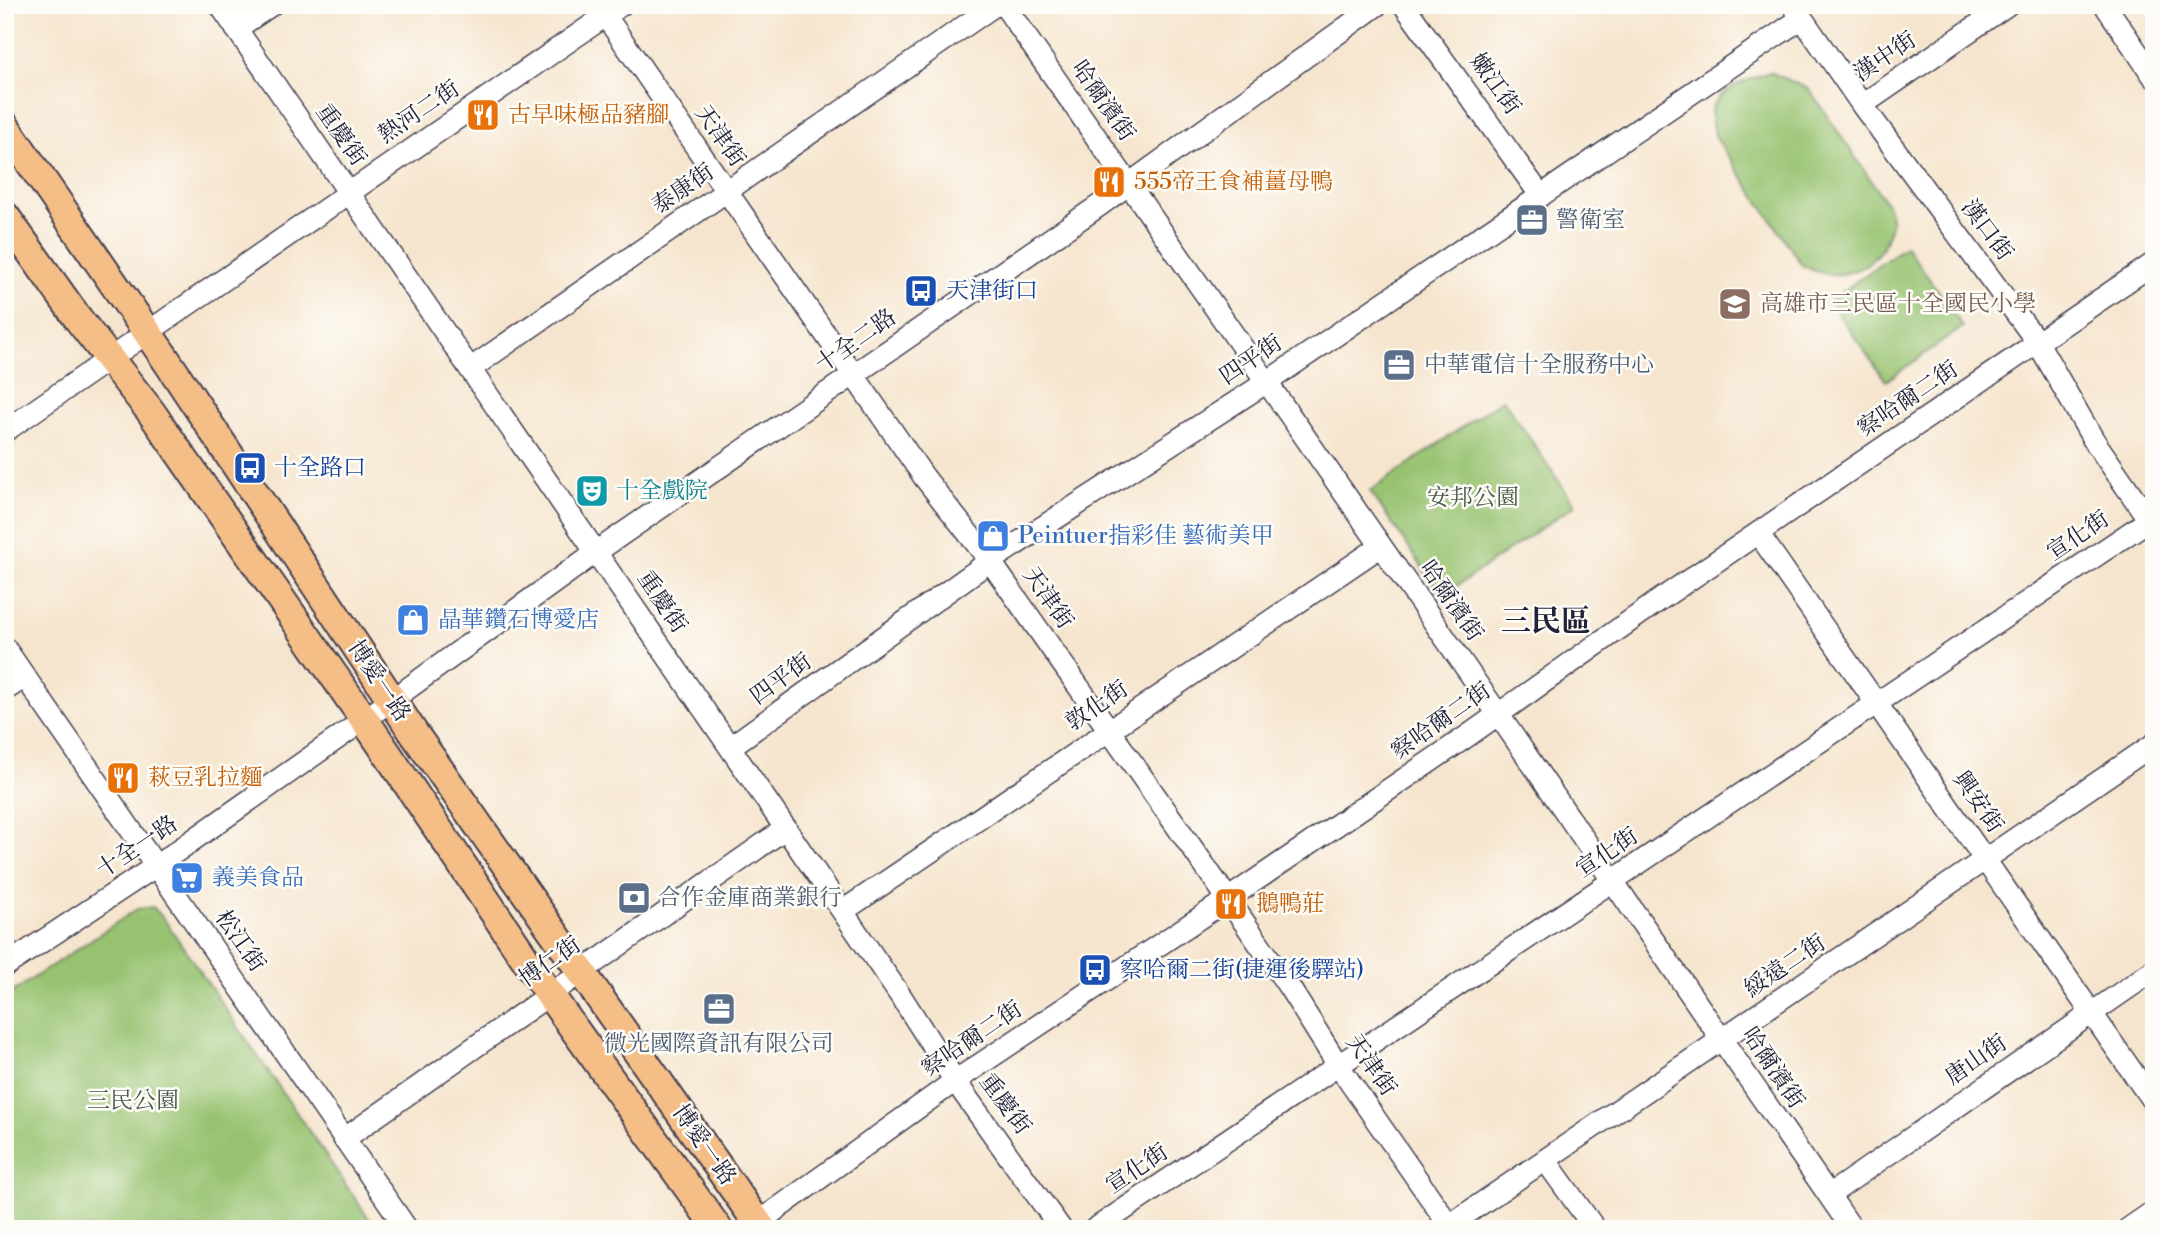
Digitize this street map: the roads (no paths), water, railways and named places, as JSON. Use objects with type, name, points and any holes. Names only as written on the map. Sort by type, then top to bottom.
[{"type":"main road","name":"博愛一路","points":[[5,126],[148,333],[392,700],[757,1227]]},
{"type":"main road","name":"博愛一路","points":[[5,216],[79,320],[151,412],[550,994],[718,1229]]},
{"type":"street","name":"重慶街","points":[[220,5],[843,911],[955,1081],[1061,1229]]},
{"type":"street","points":[[236,29],[271,5]]},
{"type":"street","name":"泰康街","points":[[470,369],[995,5]]},
{"type":"street","name":"哈爾濱街","points":[[1004,5],[1499,714],[1852,1229]]},
{"type":"street","name":"十全二路","points":[[364,719],[596,552],[1129,184],[1377,5]]},
{"type":"street","name":"嫩江街","points":[[1404,5],[1541,195]]},
{"type":"street","name":"漢中街","points":[[1862,105],[2007,5]]},
{"type":"street","points":[[2105,5],[2154,76]]},
{"type":"street","name":"天津街","points":[[608,9],[727,191],[924,477],[990,561],[1289,987],[1447,1227]]},
{"type":"street","name":"熱河二街","points":[[5,431],[608,9]]},
{"type":"street","name":"四平街","points":[[730,747],[990,561],[1267,382],[1541,195],[1797,12]]},
{"type":"street","name":"漢口街","points":[[1797,12],[1862,105],[2038,343],[2093,439],[2151,524]]},
{"type":"street","name":"察哈爾二街","points":[[757,1227],[955,1081],[1228,899],[2154,263]]},
{"type":"street","name":"宣化街","points":[[1095,1229],[1877,702],[2151,524]]},
{"type":"street","name":"興安街","points":[[1758,533],[2154,1103]]},
{"type":"street","name":"敦化街","points":[[843,911],[1381,545]]},
{"type":"street","name":"松江街","points":[[5,648],[407,1229]]},
{"type":"street","points":[[5,690],[25,677]]},
{"type":"street","name":"十全一路","points":[[5,965],[156,866],[364,719]]},
{"type":"street","name":"綏遠二街","points":[[1447,1227],[2154,744]]},
{"type":"street","name":"博仁街","points":[[344,1139],[786,828]]},
{"type":"street","name":"唐山街","points":[[1829,1195],[2154,970]]},
{"type":"street","points":[[1546,1161],[1595,1229]]},
{"type":"street","points":[[2128,1229],[2154,1211]]},
{"type":"place","name":"古早味極品豬腳","points":[[483,115]]},
{"type":"place","name":"555帝王食補薑母鴨","points":[[1109,182]]},
{"type":"place","name":"警衛室","points":[[1532,220]]},
{"type":"place","name":"天津街口","points":[[921,291]]},
{"type":"place","name":"高雄市三民區十全國民小學","points":[[1735,304]]},
{"type":"place","name":"中華電信十全服務中心","points":[[1399,365]]},
{"type":"place","name":"十全路口","points":[[250,468]]},
{"type":"place","name":"十全戲院","points":[[592,491]]},
{"type":"place","name":"Peintuer指彩佳 藝術美甲","points":[[993,536]]},
{"type":"place","name":"晶華鑽石博愛店","points":[[413,620]]},
{"type":"place","name":"萩豆乳拉麵","points":[[123,778]]},
{"type":"place","name":"義美食品","points":[[187,878]]},
{"type":"place","name":"合作金庫商業銀行","points":[[634,898]]},
{"type":"place","name":"鵝鴨莊","points":[[1231,904]]},
{"type":"place","name":"察哈爾二街(捷運後驛站)","points":[[1095,970]]},
{"type":"place","name":"微光國際資訊有限公司","points":[[719,1009]]},
{"type":"district","name":"三民區","points":[[1546,622]]},
{"type":"park label","name":"安邦公園","points":[[1473,498]]},
{"type":"park label","name":"三民公園","points":[[133,1101]]}]
